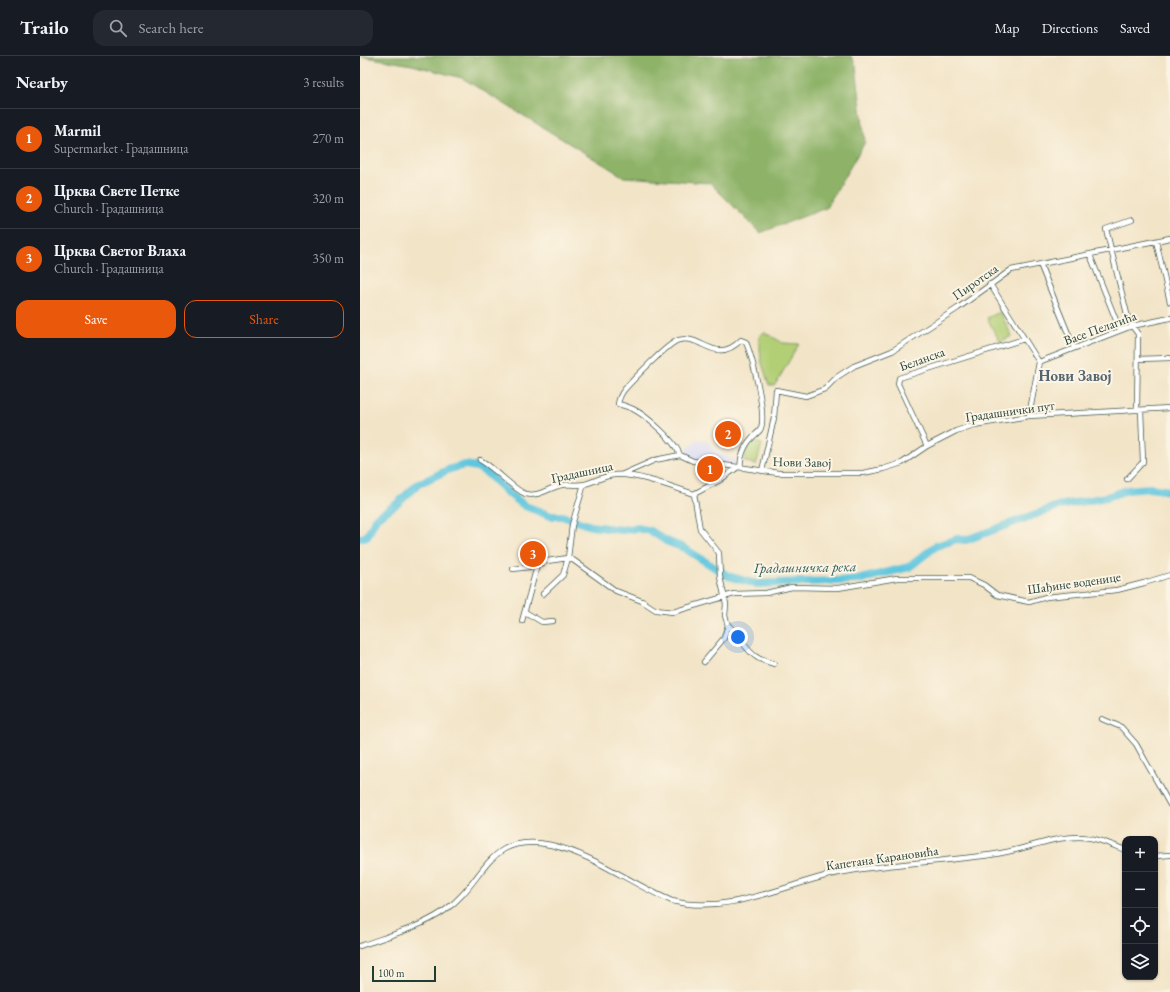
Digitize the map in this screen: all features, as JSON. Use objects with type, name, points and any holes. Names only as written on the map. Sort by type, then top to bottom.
[{"type":"street","points":[[1128,479],[1143,462],[1139,410],[1138,334],[1129,322],[1106,229],[1132,220]]},
{"type":"street","name":"Пиротска","points":[[762,471],[774,418],[776,390],[806,396],[825,389],[838,377],[854,366],[892,351],[958,308],[1011,270],[1170,238]]},
{"type":"street","points":[[1156,241],[1170,295],[1170,302]]},
{"type":"street","points":[[1090,255],[1120,330]]},
{"type":"street","points":[[1040,264],[1074,348]]},
{"type":"street","points":[[990,284],[1039,362],[1029,416]]},
{"type":"street","name":"Васе Пелагића","points":[[1039,362],[1120,330],[1170,318]]},
{"type":"street","name":"Беланска","points":[[927,446],[898,384],[899,378],[1024,339]]},
{"type":"street","points":[[680,455],[677,446],[655,425],[633,409],[618,404],[624,390],[670,343],[684,340],[713,350],[723,351],[744,340],[751,356],[760,397],[762,421],[760,430],[750,439],[740,463],[740,467],[694,494],[700,529],[719,553],[721,563],[720,577],[726,604],[725,616],[728,626],[724,638],[704,662]]},
{"type":"street","points":[[1138,359],[1170,358]]},
{"type":"street","name":"Градашнички пут","points":[[839,473],[863,473],[892,467],[902,463],[927,446],[968,427],[1029,416],[1170,408]]},
{"type":"street","points":[[621,475],[655,460],[680,455],[693,461],[740,467]]},
{"type":"street","name":"Градашница","points":[[480,460],[490,465],[514,487],[527,495],[537,494],[558,486],[584,484],[606,477],[621,475],[656,482],[694,494]]},
{"type":"street","name":"Нови Завој","points":[[740,467],[778,474],[839,473]]},
{"type":"street","points":[[543,594],[562,575],[568,558],[572,525],[584,484]]},
{"type":"street","points":[[513,569],[537,566],[547,561],[568,558],[578,562],[608,587],[665,612],[681,611],[724,597]]},
{"type":"street","points":[[522,621],[537,566]]},
{"type":"street","name":"Шађине воденице","points":[[724,597],[734,594],[766,593],[792,587],[838,588],[897,578],[969,578],[984,584],[997,595],[1029,602],[1046,597],[1117,590],[1144,584],[1170,575]]},
{"type":"street","points":[[525,612],[542,622],[553,621]]},
{"type":"street","points":[[728,626],[737,632],[752,653],[759,659],[774,664]]},
{"type":"street","points":[[1102,719],[1121,727],[1136,744],[1170,805]]},
{"type":"street","name":"Капетана Карановића","points":[[360,946],[425,922],[444,911],[461,896],[493,857],[510,845],[530,842],[552,845],[592,860],[672,901],[703,905],[721,904],[850,871],[999,854],[1062,838],[1090,837],[1122,849]]},
{"type":"street","points":[[1158,856],[1170,855]]},
{"type":"shaded area","points":[[697,439],[709,441],[711,448],[736,461],[734,465],[696,460],[683,453]]},
{"type":"green space","points":[[360,56],[851,56],[856,66],[865,142],[826,208],[760,233],[710,183],[624,177],[462,78],[412,65]]},
{"type":"green space","points":[[1000,312],[1012,336],[1000,342],[987,318]]},
{"type":"green space","points":[[764,332],[783,343],[799,344],[775,385],[769,385],[761,360],[759,337]]},
{"type":"green space","points":[[750,440],[762,444],[756,465],[744,461]]},
{"type":"waterway","name":"Градашничка река","points":[[360,538],[367,537],[376,518],[398,503],[418,484],[450,469],[465,465],[477,467],[487,473],[507,492],[525,506],[551,516],[562,516],[591,526],[622,530],[637,528],[651,531],[666,541],[684,548],[728,576],[756,584],[857,580],[909,567],[936,546],[957,539],[966,540],[1058,506],[1107,497],[1127,490],[1150,488],[1170,491]]},
{"type":"place","name":"Црква Свете Петке","points":[[728,434]]},
{"type":"place","name":"Marmil","points":[[710,469]]},
{"type":"place","name":"Црква Светог Влаха","points":[[533,554]]},
{"type":"district","name":"Нови Завој","points":[[1075,375]]}]
